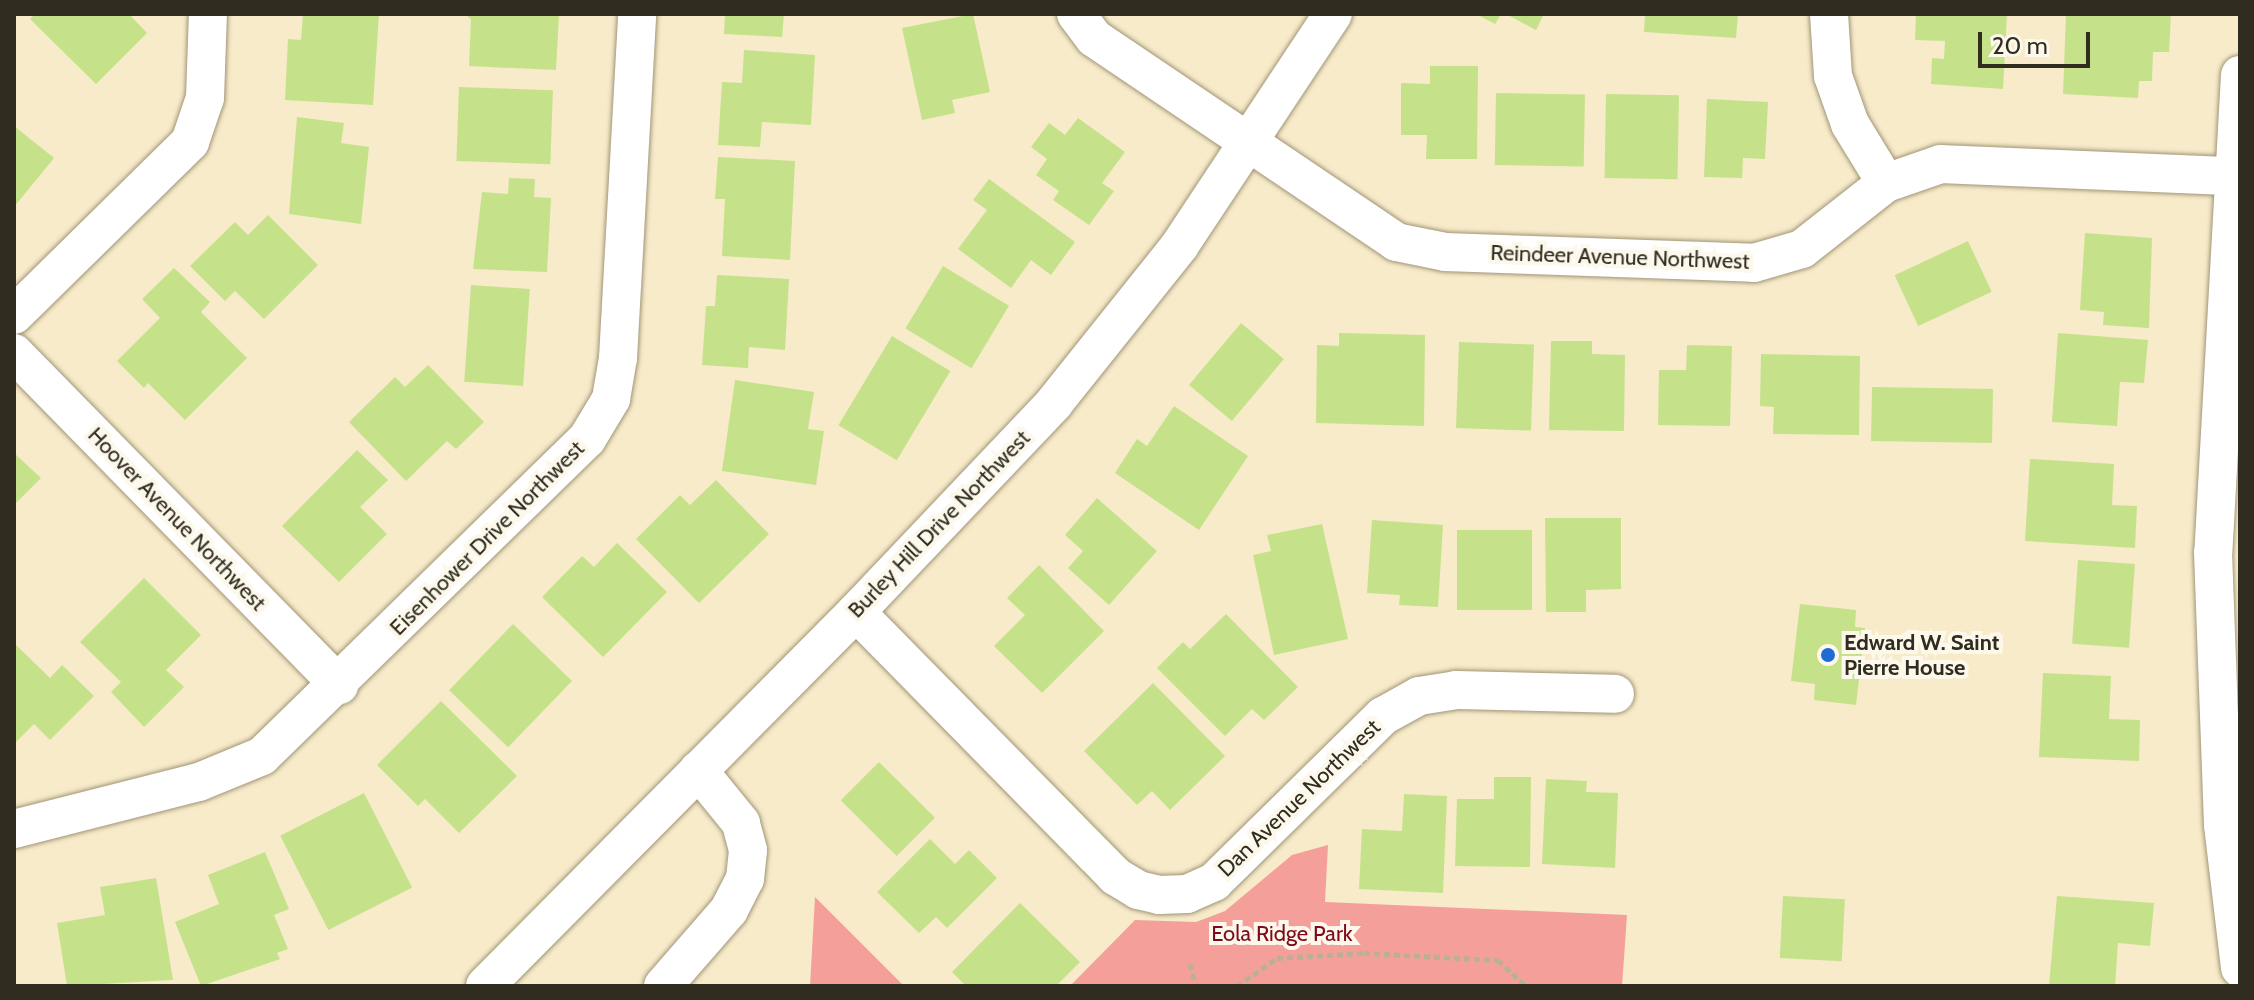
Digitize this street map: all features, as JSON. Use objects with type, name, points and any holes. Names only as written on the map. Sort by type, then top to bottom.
[{"type":"street","points":[[14,315],[190,142],[205,98],[208,14]]},
{"type":"street","name":"Eisenhower Drive Northwest","points":[[14,829],[199,782],[262,756],[339,685],[587,439],[611,399],[618,358],[637,14]]},
{"type":"street","name":"Reindeer Avenue Northwest","points":[[1076,14],[1094,38],[1249,146],[1396,242],[1445,252],[1754,263],[1802,249],[1886,183],[1941,164],[2232,176]]},
{"type":"street","name":"Burley Hill Drive Northwest","points":[[485,986],[856,612],[1114,333],[1249,146],[1333,14]]},
{"type":"street","points":[[1829,14],[1833,76],[1850,124],[1886,183]]},
{"type":"street","points":[[2240,75],[2213,552],[2223,825],[2240,968]]},
{"type":"street","name":"Hoover Avenue Northwest","points":[[14,353],[339,685]]},
{"type":"street","name":"Dan Avenue Northwest","points":[[856,612],[1115,876],[1138,890],[1159,895],[1187,894],[1214,882],[1383,716],[1419,696],[1456,690],[1615,694]]},
{"type":"street","points":[[663,986],[729,910],[745,879],[748,850],[741,823],[698,770]]},
{"type":"path","points":[[1237,986],[1277,958],[1364,953],[1498,960],[1526,986]]},
{"type":"path","points":[[1190,964],[1196,986]]},
{"type":"green space","name":"Eola Ridge Park","points":[[1328,845],[1325,902],[1627,915],[1622,986],[1070,986],[1135,920],[1196,922],[1225,911],[1292,855]]},
{"type":"green space","points":[[815,897],[904,986],[810,986]]},
{"type":"building","points":[[35,14],[129,14],[147,33],[96,84],[30,19]]},
{"type":"building","points":[[303,14],[379,14],[373,105],[285,100],[288,39],[301,40]]},
{"type":"building","points":[[464,14],[559,14],[556,70],[469,66],[471,19]]},
{"type":"building","points":[[725,14],[784,14],[782,37],[724,34]]},
{"type":"building","points":[[973,14],[990,92],[952,100],[955,113],[922,120],[902,28]]},
{"type":"building","points":[[1476,14],[1501,14],[1495,24]]},
{"type":"building","points":[[1506,14],[1544,14],[1536,30]]},
{"type":"building","points":[[1645,14],[1738,14],[1736,38],[1644,32]]},
{"type":"building","points":[[1916,14],[2007,14],[2003,89],[1931,84],[1932,58],[1944,59],[1945,41],[1915,40]]},
{"type":"building","points":[[2066,14],[2171,14],[2169,52],[2153,52],[2152,81],[2139,81],[2138,98],[2063,94]]},
{"type":"building","points":[[744,50],[815,55],[811,125],[762,122],[760,147],[718,145],[722,82],[742,83]]},
{"type":"building","points":[[1430,66],[1478,66],[1477,159],[1426,159],[1427,135],[1401,135],[1401,83],[1430,84]]},
{"type":"building","points":[[459,87],[553,90],[550,164],[456,161]]},
{"type":"building","points":[[1496,93],[1585,95],[1584,167],[1495,165]]},
{"type":"building","points":[[1606,94],[1679,95],[1678,179],[1605,178]]},
{"type":"building","points":[[1707,99],[1768,102],[1765,159],[1743,158],[1742,178],[1704,177]]},
{"type":"building","points":[[297,117],[344,123],[341,143],[369,147],[361,224],[289,214]]},
{"type":"building","points":[[1078,118],[1125,152],[1102,183],[1114,191],[1089,225],[1053,200],[1059,191],[1036,175],[1047,159],[1031,147],[1049,123],[1065,135]]},
{"type":"building","points":[[14,126],[54,158],[14,207]]},
{"type":"building","points":[[718,157],[795,161],[790,260],[722,256],[725,199],[715,199]]},
{"type":"building","points":[[509,178],[535,179],[534,197],[551,198],[547,272],[473,269],[482,192],[508,194]]},
{"type":"building","points":[[989,179],[1075,242],[1051,275],[1031,260],[1011,288],[958,249],[987,210],[973,200]]},
{"type":"building","points":[[268,215],[318,265],[264,319],[235,291],[225,301],[190,266],[235,222],[248,235]]},
{"type":"building","points":[[2085,233],[2152,238],[2149,328],[2103,325],[2104,312],[2080,310]]},
{"type":"building","points":[[1968,241],[1992,292],[1918,326],[1895,275]]},
{"type":"building","points":[[943,266],[1009,306],[971,368],[905,329]]},
{"type":"building","points":[[174,268],[210,302],[201,312],[247,358],[185,420],[148,383],[144,388],[117,361],[160,318],[142,299]]},
{"type":"building","points":[[717,275],[789,279],[785,350],[749,347],[748,368],[702,365],[706,306],[715,306]]},
{"type":"building","points":[[471,285],[530,289],[523,386],[464,382]]},
{"type":"building","points":[[1241,323],[1284,359],[1232,421],[1189,385]]},
{"type":"building","points":[[1339,333],[1425,335],[1424,426],[1316,423],[1317,345],[1339,346]]},
{"type":"building","points":[[2058,333],[2148,340],[2144,383],[2120,382],[2117,426],[2052,422]]},
{"type":"building","points":[[892,336],[950,371],[897,460],[838,425]]},
{"type":"building","points":[[1551,341],[1592,341],[1592,354],[1625,355],[1624,431],[1549,430]]},
{"type":"building","points":[[1459,342],[1534,345],[1531,431],[1456,428]]},
{"type":"building","points":[[1687,345],[1732,346],[1730,426],[1658,425],[1659,370],[1686,370]]},
{"type":"building","points":[[1761,354],[1860,356],[1859,435],[1773,434],[1774,407],[1760,406]]},
{"type":"building","points":[[428,365],[484,422],[456,449],[447,441],[406,481],[349,422],[395,377],[405,387]]},
{"type":"building","points":[[735,380],[814,392],[808,429],[824,431],[816,485],[722,471]]},
{"type":"building","points":[[1872,387],[1993,389],[1992,443],[1871,441]]},
{"type":"building","points":[[1174,406],[1248,456],[1199,530],[1115,473],[1137,439],[1147,446]]},
{"type":"building","points":[[357,450],[388,480],[360,507],[387,534],[339,582],[282,526]]},
{"type":"building","points":[[14,453],[41,478],[14,505]]},
{"type":"building","points":[[2030,459],[2114,464],[2112,505],[2137,506],[2135,548],[2025,541]]},
{"type":"building","points":[[716,480],[769,534],[699,603],[636,539],[680,495],[690,505]]},
{"type":"building","points":[[1097,498],[1157,551],[1109,605],[1068,568],[1083,551],[1065,535]]},
{"type":"building","points":[[1545,518],[1621,518],[1621,589],[1586,590],[1586,612],[1546,612]]},
{"type":"building","points":[[1372,520],[1443,525],[1438,607],[1399,605],[1400,595],[1367,593]]},
{"type":"building","points":[[1322,524],[1348,639],[1274,655],[1253,555],[1271,551],[1267,535]]},
{"type":"building","points":[[1457,530],[1532,530],[1532,610],[1457,610]]},
{"type":"building","points":[[617,543],[667,592],[603,657],[542,597],[582,556],[594,567]]},
{"type":"building","points":[[2078,560],[2135,564],[2129,648],[2072,644]]},
{"type":"building","points":[[1039,565],[1104,631],[1042,693],[994,646],[1025,615],[1007,598]]},
{"type":"building","points":[[144,578],[201,635],[166,670],[184,687],[144,727],[111,692],[121,682],[80,642]]},
{"type":"building","name":"Edward W. Saint Pierre House","points":[[1800,604],[1856,610],[1855,627],[1865,628],[1856,705],[1814,700],[1815,684],[1791,681]]},
{"type":"building","points":[[1226,614],[1298,687],[1264,720],[1252,709],[1225,736],[1157,668],[1183,642],[1190,649]]},
{"type":"building","points":[[513,624],[572,681],[508,747],[449,690]]},
{"type":"building","points":[[14,643],[50,678],[62,665],[94,696],[50,740],[34,724],[14,744]]},
{"type":"building","points":[[2043,673],[2111,676],[2109,719],[2140,720],[2139,761],[2039,757]]},
{"type":"building","points":[[1153,683],[1225,756],[1170,810],[1152,791],[1137,805],[1084,751]]},
{"type":"building","points":[[441,701],[517,776],[459,833],[425,799],[418,806],[377,765]]},
{"type":"building","points":[[879,762],[935,818],[897,856],[841,800]]},
{"type":"building","points":[[1494,777],[1531,777],[1530,867],[1455,866],[1457,799],[1494,799]]},
{"type":"building","points":[[1546,779],[1587,781],[1586,792],[1618,793],[1615,868],[1542,864]]},
{"type":"building","points":[[364,793],[412,887],[328,930],[280,836]]},
{"type":"building","points":[[1404,794],[1447,796],[1443,893],[1359,889],[1362,829],[1402,831]]},
{"type":"building","points":[[930,839],[955,864],[969,850],[997,878],[947,928],[936,917],[919,933],[877,892]]},
{"type":"building","points":[[265,852],[289,909],[274,915],[288,949],[277,953],[280,959],[201,986],[175,922],[219,904],[208,875]]},
{"type":"building","points":[[156,878],[173,980],[67,986],[57,923],[105,915],[100,887]]},
{"type":"building","points":[[1783,896],[1845,899],[1842,961],[1780,958]]},
{"type":"building","points":[[2057,896],[2154,903],[2150,946],[2118,943],[2115,986],[2049,986]]},
{"type":"building","points":[[1020,903],[1080,962],[1056,986],[966,986],[952,972]]},
{"type":"place","name":"Edward W. Saint Pierre House","points":[[1828,655]]}]
